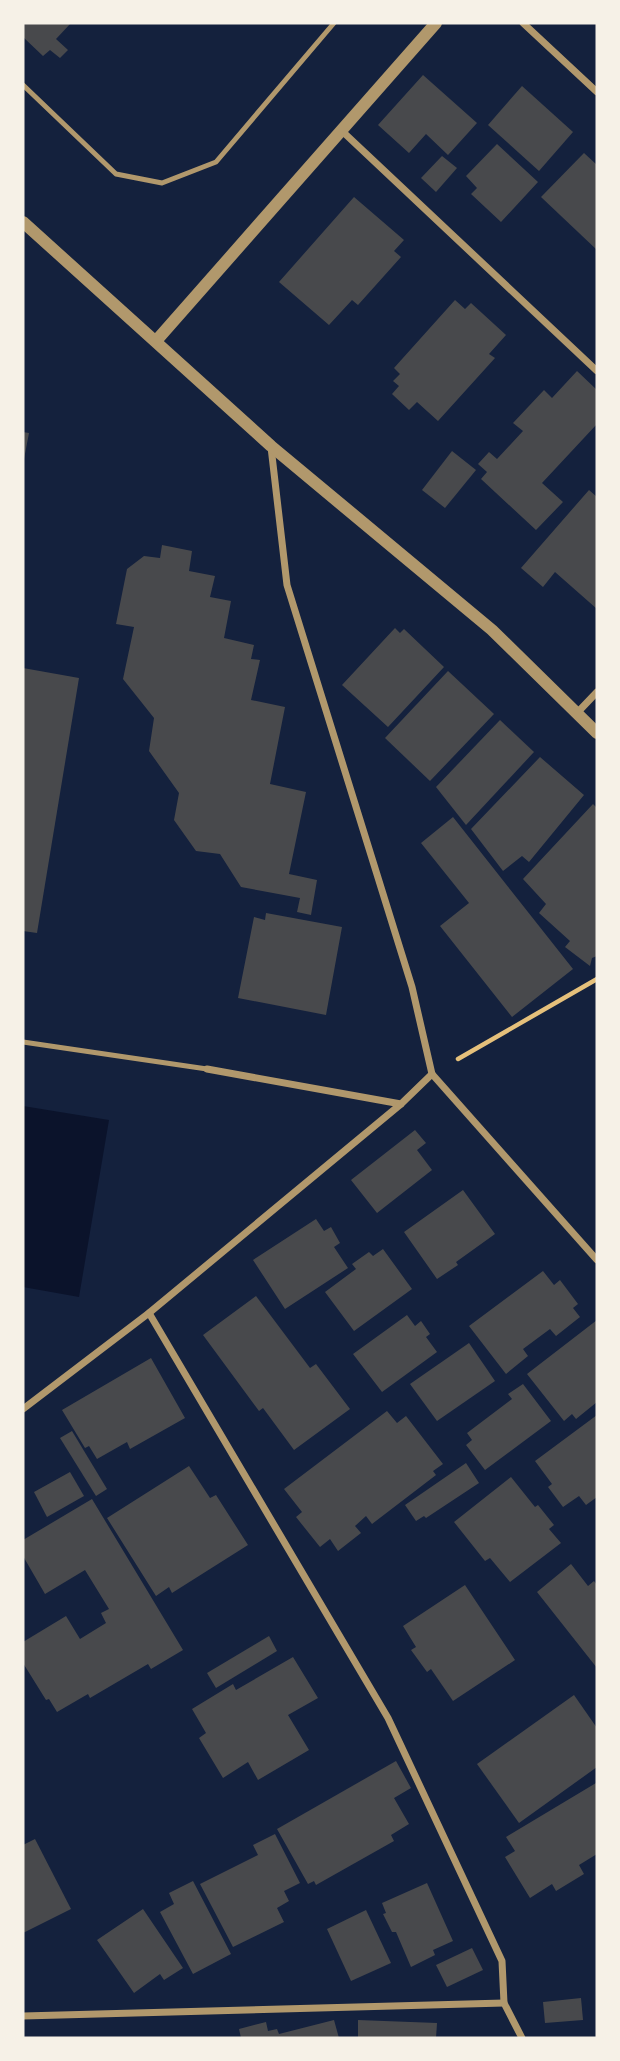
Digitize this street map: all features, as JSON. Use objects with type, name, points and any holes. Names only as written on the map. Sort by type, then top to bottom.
[{"type":"street","points":[[156,341],[436,23]]},
{"type":"street","points":[[523,23],[597,92]]},
{"type":"street","points":[[342,131],[597,371]]},
{"type":"street","points":[[23,222],[271,446],[492,630],[597,733]]},
{"type":"street","points":[[271,446],[286,585],[412,987],[432,1074],[597,1260]]},
{"type":"street","points":[[578,713],[597,692]]},
{"type":"street","points":[[207,1069],[401,1104]]},
{"type":"street","points":[[23,1409],[149,1313],[401,1104],[432,1074]]},
{"type":"street","points":[[149,1313],[388,1718],[502,1961],[504,2003],[522,2038]]},
{"type":"street","points":[[23,2016],[504,2003]]},
{"type":"lane","points":[[23,85],[117,174],[162,183],[216,162],[334,23]]},
{"type":"lane","points":[[23,1042],[207,1069]]},
{"type":"path","points":[[432,1074],[597,979]]},
{"type":"water","points":[[23,1106],[109,1120],[79,1297],[23,1287]]},
{"type":"building","points":[[23,23],[71,23],[56,39],[68,50],[60,58],[50,50],[43,56],[23,37]]},
{"type":"building","points":[[423,75],[477,123],[448,155],[426,134],[409,153],[378,125]]},
{"type":"building","points":[[522,86],[573,132],[539,171],[488,125]]},
{"type":"building","points":[[497,144],[538,182],[501,222],[471,194],[477,188],[466,176]]},
{"type":"building","points":[[584,153],[597,165],[597,250],[541,197]]},
{"type":"building","points":[[442,156],[457,168],[436,192],[421,178]]},
{"type":"building","points":[[354,197],[404,240],[394,251],[401,257],[358,305],[352,300],[329,325],[279,282]]},
{"type":"building","points":[[455,300],[465,309],[471,303],[506,335],[489,354],[495,358],[438,421],[417,402],[409,410],[392,394],[399,386],[393,381],[400,374],[394,368]]},
{"type":"building","points":[[577,371],[597,390],[597,424],[542,483],[563,502],[536,530],[481,479],[487,472],[478,464],[489,452],[497,459],[523,431],[513,423],[544,390],[552,398]]},
{"type":"building","points":[[23,432],[29,433],[24,459],[23,459]]},
{"type":"building","points":[[452,451],[476,470],[445,508],[422,490]]},
{"type":"building","points":[[589,490],[597,497],[597,609],[555,572],[543,587],[521,568]]},
{"type":"building","points":[[162,545],[192,551],[189,571],[215,576],[210,597],[231,601],[224,638],[254,645],[251,659],[260,660],[251,700],[285,707],[270,784],[306,792],[289,874],[317,880],[311,915],[297,912],[300,898],[241,887],[220,854],[196,851],[174,820],[179,793],[149,751],[154,718],[123,679],[134,627],[116,624],[127,569],[144,556],[160,558]]},
{"type":"building","points":[[395,628],[400,633],[404,629],[444,667],[388,727],[342,685]]},
{"type":"building","points":[[23,668],[79,678],[37,933],[23,931]]},
{"type":"building","points":[[448,671],[494,714],[430,781],[385,738]]},
{"type":"building","points":[[500,720],[534,752],[466,825],[436,787]]},
{"type":"building","points":[[540,757],[584,795],[529,862],[522,856],[503,871],[471,829]]},
{"type":"building","points":[[593,804],[597,808],[597,956],[592,958],[590,966],[565,947],[570,941],[539,913],[546,904],[523,879]]},
{"type":"building","points":[[453,817],[573,969],[512,1017],[440,926],[469,903],[421,843]]},
{"type":"building","points":[[266,913],[342,927],[326,1015],[238,998],[254,917],[265,920]]},
{"type":"building","points":[[415,1130],[426,1143],[417,1150],[432,1170],[377,1213],[351,1180]]},
{"type":"building","points":[[463,1190],[495,1234],[437,1279],[404,1232]]},
{"type":"building","points":[[316,1219],[324,1231],[331,1227],[340,1243],[334,1247],[348,1268],[285,1309],[253,1260]]},
{"type":"building","points":[[383,1249],[412,1289],[354,1331],[325,1292],[356,1269],[352,1264],[369,1252],[373,1256]]},
{"type":"building","points":[[543,1271],[554,1285],[560,1280],[578,1304],[573,1308],[580,1317],[556,1336],[550,1329],[523,1349],[528,1356],[506,1374],[469,1326]]},
{"type":"building","points":[[256,1296],[310,1368],[316,1364],[350,1409],[294,1450],[263,1408],[259,1411],[203,1335]]},
{"type":"building","points":[[407,1315],[415,1326],[421,1321],[430,1334],[426,1337],[437,1352],[382,1392],[353,1354]]},
{"type":"building","points":[[597,1320],[597,1402],[576,1419],[572,1414],[564,1421],[527,1374]]},
{"type":"building","points":[[469,1343],[495,1381],[437,1421],[410,1384]]},
{"type":"building","points":[[151,1358],[185,1418],[130,1449],[127,1442],[97,1459],[89,1446],[85,1448],[62,1410]]},
{"type":"building","points":[[523,1384],[551,1421],[485,1470],[466,1445],[472,1440],[467,1433],[512,1399],[508,1394]]},
{"type":"building","points":[[387,1411],[397,1423],[406,1416],[443,1464],[433,1471],[436,1475],[372,1524],[366,1516],[355,1526],[361,1533],[338,1551],[330,1539],[320,1547],[296,1517],[302,1512],[284,1489]]},
{"type":"building","points":[[597,1415],[597,1497],[586,1505],[579,1496],[563,1507],[548,1487],[552,1484],[535,1461]]},
{"type":"building","points":[[72,1431],[107,1489],[96,1496],[60,1438]]},
{"type":"building","points":[[466,1463],[479,1483],[426,1518],[424,1516],[416,1521],[405,1505]]},
{"type":"building","points":[[189,1466],[210,1498],[216,1495],[248,1545],[172,1593],[169,1587],[156,1596],[107,1518]]},
{"type":"building","points":[[70,1472],[84,1496],[47,1517],[34,1492]]},
{"type":"building","points":[[511,1477],[535,1507],[538,1505],[554,1525],[549,1529],[561,1543],[510,1582],[490,1558],[485,1561],[454,1522]]},
{"type":"building","points":[[92,1499],[183,1650],[151,1669],[148,1664],[90,1698],[88,1694],[57,1712],[49,1699],[46,1700],[23,1663],[23,1642],[66,1616],[80,1639],[106,1623],[101,1613],[109,1609],[85,1570],[45,1594],[23,1556],[23,1540]]},
{"type":"building","points":[[571,1564],[588,1586],[594,1581],[597,1585],[597,1668],[537,1592]]},
{"type":"building","points":[[465,1585],[515,1660],[453,1701],[431,1669],[427,1672],[411,1650],[416,1647],[403,1626]]},
{"type":"building","points":[[269,1636],[277,1651],[216,1688],[207,1673]]},
{"type":"building","points":[[293,1657],[318,1698],[288,1715],[309,1750],[258,1780],[248,1762],[223,1778],[199,1738],[206,1733],[192,1709],[233,1684],[236,1690]]},
{"type":"building","points":[[574,1695],[597,1728],[597,1767],[519,1823],[477,1764]]},
{"type":"building","points":[[396,1761],[411,1788],[394,1798],[409,1824],[391,1835],[394,1841],[316,1885],[314,1881],[308,1884],[277,1829]]},
{"type":"building","points":[[596,1783],[597,1854],[579,1865],[584,1874],[556,1891],[552,1884],[530,1898],[505,1857],[515,1851],[506,1837]]},
{"type":"building","points":[[275,1834],[300,1883],[284,1891],[289,1901],[277,1908],[284,1922],[233,1947],[200,1884],[258,1855],[253,1845]]},
{"type":"building","points":[[35,1839],[71,1909],[23,1933],[23,1845]]},
{"type":"building","points":[[193,1881],[231,1954],[193,1974],[160,1912],[174,1904],[169,1893]]},
{"type":"building","points":[[427,1883],[453,1941],[433,1950],[435,1955],[411,1967],[396,1932],[392,1932],[383,1914],[386,1913],[382,1903]]},
{"type":"building","points":[[143,1909],[183,1968],[164,1980],[160,1974],[134,1993],[97,1940]]},
{"type":"building","points":[[366,1910],[391,1963],[351,1981],[327,1929]]},
{"type":"building","points":[[472,1948],[483,1970],[447,1987],[436,1965]]},
{"type":"building","points":[[581,1998],[583,2020],[545,2023],[543,2002]]},
{"type":"building","points":[[334,2020],[339,2038],[241,2038],[239,2029],[266,2022],[268,2031],[277,2029],[279,2034]]},
{"type":"building","points":[[358,2020],[437,2023],[436,2038],[358,2038]]}]
